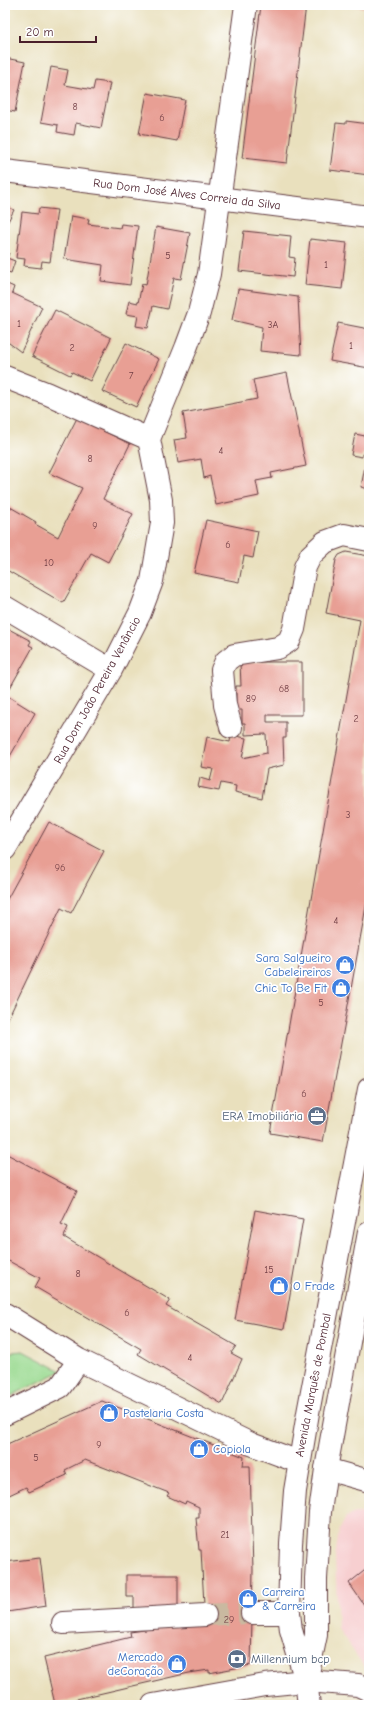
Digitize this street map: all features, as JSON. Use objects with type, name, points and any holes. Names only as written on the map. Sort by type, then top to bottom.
[{"type":"street","points":[[5,377],[48,394],[149,439],[199,313],[209,274],[246,5]]},
{"type":"street","name":"Rua Dom José Alves Correia da Silva","points":[[5,171],[369,217]]},
{"type":"street","name":"Rua Dom João Pereira Venâncio","points":[[5,849],[111,670],[140,613],[152,581],[158,554],[162,523],[161,500],[149,439]]},
{"type":"street","points":[[231,727],[225,705],[222,670],[226,661],[234,655],[278,648],[290,641],[294,629],[306,567],[311,555],[325,542],[344,535],[369,540]]},
{"type":"street","points":[[5,607],[111,670]]},
{"type":"street","name":"Avenida Marquês de Pombal","points":[[309,1705],[306,1681],[291,1630],[289,1613],[291,1544],[299,1462],[369,1089]]},
{"type":"street","name":"Avenida Marquês de Pombal","points":[[306,1681],[316,1635],[316,1580],[320,1512],[326,1469],[369,1232]]},
{"type":"street","points":[[6,1317],[79,1360],[251,1444],[299,1462],[369,1481]]},
{"type":"street","points":[[5,1414],[60,1387],[79,1360]]},
{"type":"street","points":[[252,1613],[289,1613]]},
{"type":"street","points":[[63,1623],[205,1615]]},
{"type":"street","points":[[153,1705],[266,1686],[306,1681],[358,1685],[369,1690]]},
{"type":"shaded area","points":[[355,1513],[369,1513],[369,1670],[366,1669],[338,1629],[335,1558],[339,1531],[346,1517]]},
{"type":"green space","points":[[23,1351],[61,1371],[5,1399],[5,1357],[12,1352]]},
{"type":"building","points":[[261,5],[306,5],[287,163],[242,158]]},
{"type":"building","points":[[369,5],[369,8],[353,6]]},
{"type":"building","points":[[5,58],[25,62],[15,112],[5,110]]},
{"type":"building","points":[[51,67],[68,70],[65,85],[93,90],[95,81],[110,83],[101,128],[76,123],[74,135],[57,132],[58,125],[41,122]]},
{"type":"building","points":[[147,93],[185,100],[177,141],[139,134]]},
{"type":"building","points":[[346,121],[369,124],[369,175],[330,170],[336,123],[346,124]]},
{"type":"building","points":[[5,205],[14,210],[5,227]]},
{"type":"building","points":[[39,208],[57,210],[50,262],[42,261],[41,268],[24,266],[25,259],[16,258],[22,212],[38,214]]},
{"type":"building","points":[[71,216],[89,219],[88,224],[120,228],[121,224],[138,226],[130,285],[101,281],[103,265],[64,259]]},
{"type":"building","points":[[156,227],[190,233],[181,279],[174,278],[167,309],[153,306],[148,328],[136,326],[138,316],[126,314],[129,301],[138,303],[142,284],[146,285]]},
{"type":"building","points":[[244,231],[291,236],[289,257],[295,258],[293,277],[239,271]]},
{"type":"building","points":[[310,239],[347,243],[342,289],[305,285]]},
{"type":"building","points":[[5,251],[9,253],[7,258],[15,261],[11,273],[5,271]]},
{"type":"building","points":[[5,283],[14,287],[12,293],[42,307],[21,352],[5,340]]},
{"type":"building","points":[[238,289],[298,297],[301,355],[260,351],[262,327],[232,320]]},
{"type":"building","points":[[55,310],[111,338],[90,381],[72,372],[70,375],[32,356]]},
{"type":"building","points":[[338,323],[369,329],[369,368],[330,361]]},
{"type":"building","points":[[126,343],[159,359],[136,407],[102,391]]},
{"type":"building","points":[[287,373],[306,466],[271,473],[272,478],[256,481],[259,496],[216,505],[210,476],[204,478],[201,459],[178,463],[174,440],[187,438],[183,413],[257,399],[253,380]]},
{"type":"building","points":[[77,418],[130,444],[103,499],[133,514],[108,562],[91,553],[63,603],[5,569],[5,504],[58,537],[82,488],[49,473]]},
{"type":"building","points":[[355,434],[365,436],[365,438],[369,439],[369,455],[362,454],[362,457],[351,455]]},
{"type":"building","points":[[366,461],[369,462],[369,489],[361,487]]},
{"type":"building","points":[[206,520],[258,531],[253,558],[244,556],[239,582],[194,573]]},
{"type":"building","points":[[346,552],[369,556],[369,890],[323,1142],[270,1133],[360,620],[326,613],[336,560],[339,555]]},
{"type":"building","points":[[5,627],[31,641],[29,645],[33,647],[6,695],[35,713],[5,765]]},
{"type":"building","points":[[240,662],[302,662],[302,715],[267,715],[267,722],[286,722],[286,738],[283,738],[284,765],[267,769],[262,798],[235,792],[236,786],[221,783],[219,791],[198,787],[200,778],[210,781],[213,769],[201,767],[207,737],[230,742],[231,735],[246,738],[242,758],[267,753],[266,734],[245,735],[245,723],[242,723],[242,710],[236,710],[236,686],[241,686]]},
{"type":"building","points":[[49,822],[104,851],[71,913],[61,908],[5,1025],[5,903]]},
{"type":"building","points":[[5,1153],[77,1191],[61,1224],[68,1227],[64,1237],[170,1300],[166,1306],[236,1346],[231,1353],[242,1359],[222,1404],[138,1354],[141,1349],[35,1287],[40,1278],[5,1259]]},
{"type":"building","points":[[255,1210],[303,1219],[284,1329],[235,1320]]},
{"type":"building","points":[[102,1401],[244,1457],[243,1466],[250,1466],[253,1570],[251,1665],[209,1673],[209,1670],[189,1673],[55,1704],[44,1658],[131,1637],[130,1632],[205,1623],[201,1550],[199,1550],[196,1518],[199,1518],[199,1507],[186,1501],[185,1504],[167,1496],[169,1493],[85,1460],[65,1470],[67,1475],[29,1492],[26,1487],[5,1497],[5,1445]]},
{"type":"building","points":[[40,1558],[46,1606],[7,1612],[5,1596],[5,1562]]},
{"type":"building","points":[[369,1567],[369,1612],[349,1583]]},
{"type":"building","points":[[126,1575],[178,1575],[178,1612],[134,1612],[134,1597],[126,1597]]},
{"type":"tunnel","points":[[205,1615],[252,1613]]},
{"type":"place","name":"Sara Salgueiro Cabeleireiros","points":[[345,965]]},
{"type":"place","name":"Chic To Be Fit","points":[[341,988]]},
{"type":"place","name":"ERA Imobiliária","points":[[317,1116]]},
{"type":"place","name":"O Frade","points":[[279,1286]]},
{"type":"place","name":"Pastelaria Costa","points":[[109,1413]]},
{"type":"place","name":"Copiola","points":[[199,1449]]},
{"type":"place","name":"Carreira & Carreira","points":[[248,1599]]},
{"type":"place","name":"Millennium bcp","points":[[237,1659]]},
{"type":"place","name":"Mercado deCoração","points":[[177,1664]]}]
